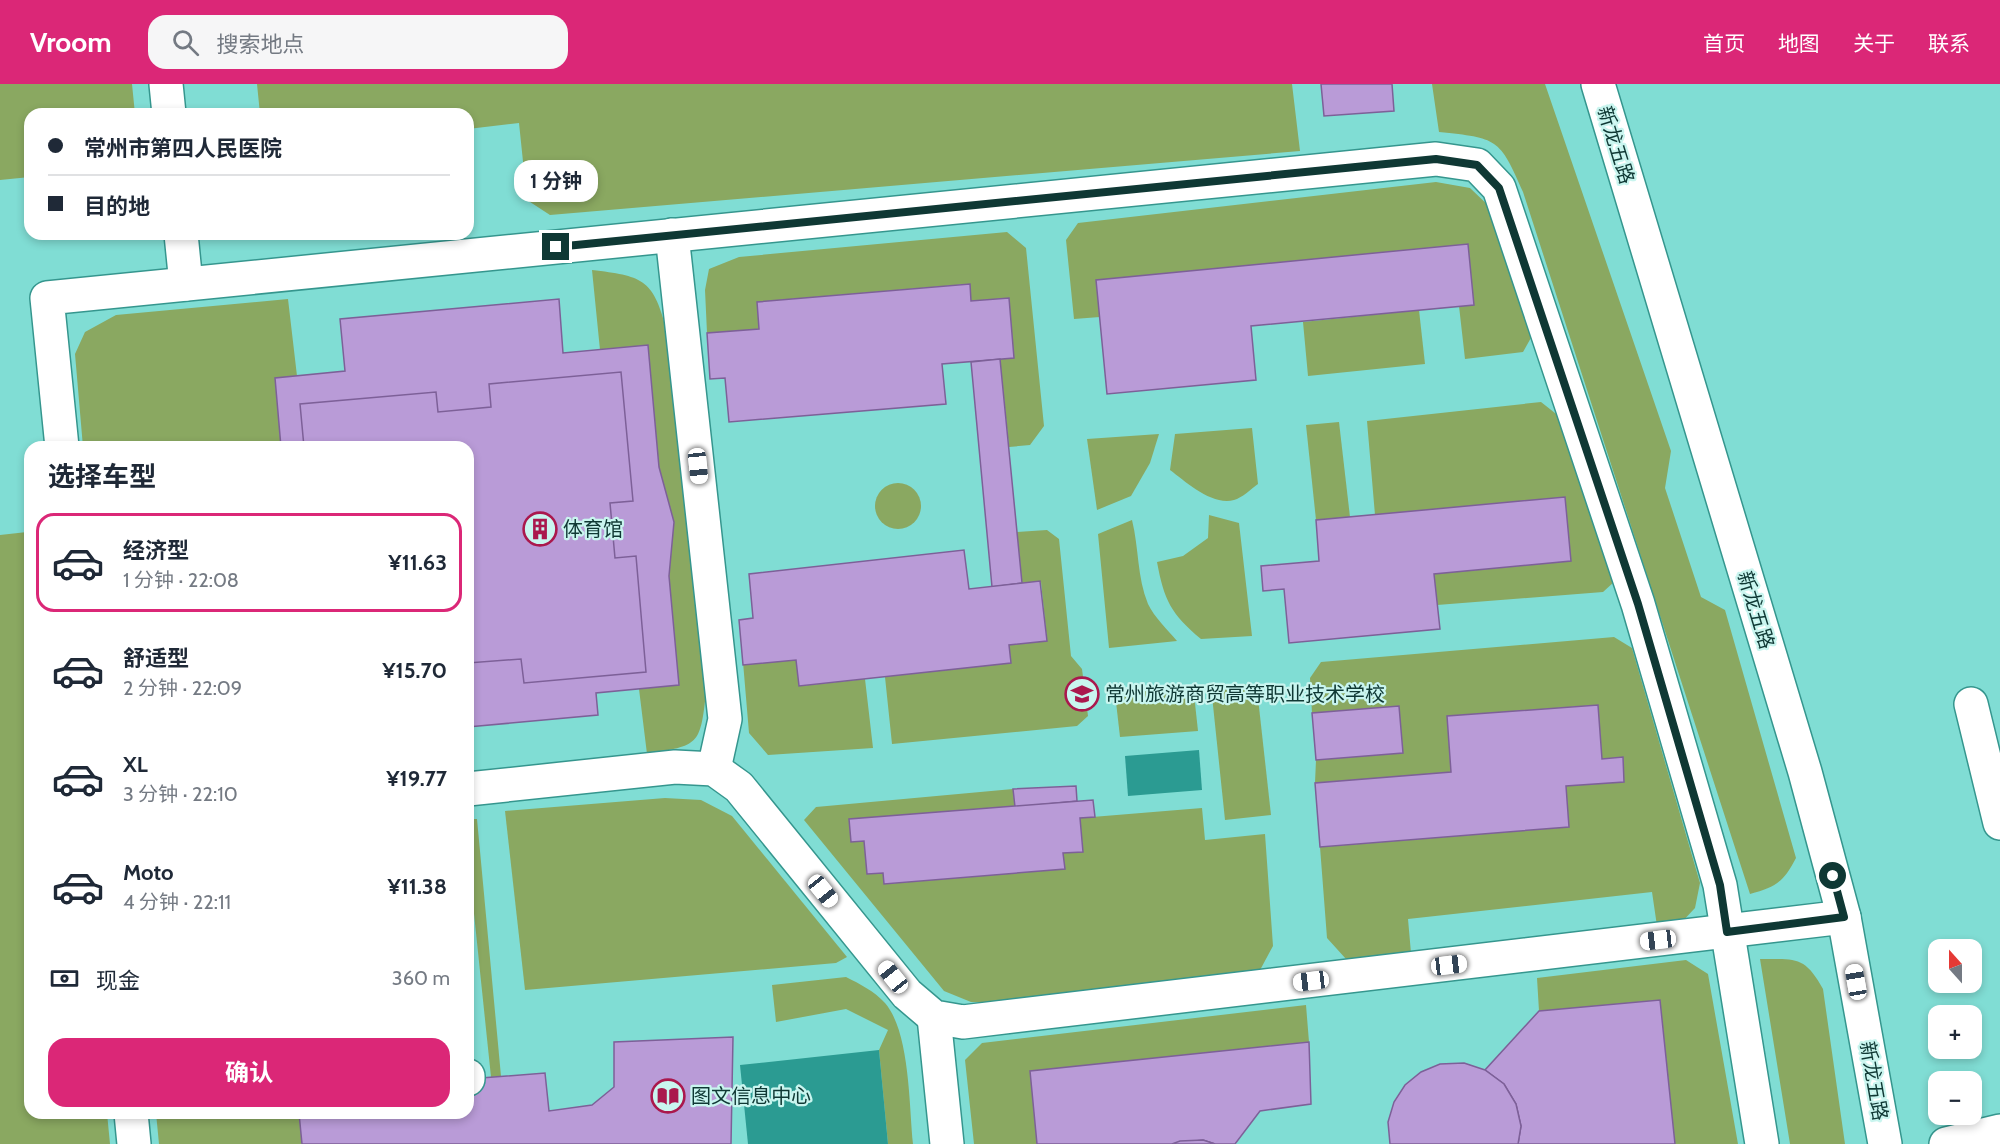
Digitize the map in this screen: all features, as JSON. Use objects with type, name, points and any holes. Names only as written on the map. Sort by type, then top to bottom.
[{"type":"street","points":[[166,84],[168,108]]},
{"type":"street","name":"新龙五路","points":[[1598,84],[1805,772],[1844,917],[1884,1144]]},
{"type":"street","points":[[61,441],[47,298],[1436,159],[1477,165],[1499,188],[1638,604],[1720,885],[1762,1144]]},
{"type":"street","points":[[672,235],[725,719],[714,769]]},
{"type":"street","points":[[182,240],[186,284]]},
{"type":"street","points":[[1971,704],[1990,744],[2000,823]]},
{"type":"street","points":[[474,788],[675,767],[714,769],[739,787],[907,994],[934,1017],[963,1022],[1844,917]]},
{"type":"street","points":[[934,1017],[947,1144]]},
{"type":"street","points":[[132,1119],[134,1144]]},
{"type":"street","points":[[1946,1144],[2000,1131]]},
{"type":"shaded area","points":[[0,84],[132,84],[134,108],[24,108],[24,178],[0,180]]},
{"type":"shaded area","points":[[257,84],[1292,84],[1300,151],[550,215],[527,200],[519,123],[474,128],[474,108],[259,108]]},
{"type":"shaded area","points":[[1432,84],[1545,84],[1671,451],[1665,488],[1701,597],[1725,610],[1796,858],[1782,879],[1766,889],[1750,894],[1523,192],[1502,151],[1494,144],[1473,136],[1439,132]]},
{"type":"shaded area","points":[[1436,182],[1470,188],[1492,209],[1532,336],[1523,352],[1465,359],[1459,306],[1474,305],[1468,245],[1096,280],[1100,317],[1074,319],[1066,240],[1078,223]]},
{"type":"shaded area","points":[[1007,232],[1026,248],[1044,426],[1030,445],[1009,447],[1000,359],[1014,358],[1009,298],[971,301],[969,284],[757,302],[759,329],[707,333],[705,290],[709,269],[739,257]]},
{"type":"shaded area","points":[[592,270],[622,275],[642,282],[656,299],[666,328],[706,693],[702,724],[694,740],[677,748],[647,754],[639,689],[679,685],[669,576],[674,522],[659,467],[648,346],[600,350]]},
{"type":"shaded area","points":[[288,299],[297,376],[275,378],[280,441],[82,441],[75,354],[85,332],[116,315]]},
{"type":"shaded area","points":[[1419,310],[1425,364],[1308,376],[1303,322]]},
{"type":"shaded area","points":[[1541,402],[1560,417],[1614,582],[1603,592],[1437,605],[1434,574],[1570,561],[1565,497],[1375,515],[1367,421]]},
{"type":"shaded area","points":[[1339,422],[1350,517],[1316,520],[1306,425]]},
{"type":"shaded area","points":[[1252,428],[1258,484],[1240,497],[1234,500],[1217,500],[1191,486],[1170,470],[1175,434]]},
{"type":"shaded area","points":[[1159,434],[1150,463],[1131,496],[1097,510],[1087,439]]},
{"type":"shaded area","points":[[898,483],[914,490],[921,506],[914,522],[898,529],[882,522],[875,506],[882,490]]},
{"type":"shaded area","points":[[1209,515],[1239,523],[1252,636],[1201,639],[1182,622],[1166,596],[1157,562],[1183,556],[1208,538]]},
{"type":"shaded area","points":[[1132,520],[1144,594],[1157,619],[1177,641],[1109,648],[1098,534]]},
{"type":"shaded area","points":[[1047,530],[1059,539],[1071,656],[1082,669],[1088,716],[1077,726],[892,744],[885,677],[1009,645],[1047,641],[1041,582],[1022,583],[1017,532]]},
{"type":"shaded area","points":[[24,532],[24,1119],[108,1119],[110,1144],[0,1144],[0,535]]},
{"type":"shaded area","points":[[1614,637],[1632,648],[1700,883],[1695,908],[1680,924],[1657,926],[1652,892],[1408,919],[1411,953],[1346,959],[1327,938],[1320,847],[1569,827],[1566,786],[1624,782],[1623,758],[1602,759],[1598,705],[1447,716],[1451,772],[1315,783],[1316,760],[1402,753],[1399,706],[1312,713],[1310,678],[1321,662]]},
{"type":"shaded area","points":[[796,660],[799,686],[865,679],[873,748],[768,755],[749,733],[743,662]]},
{"type":"shaded area","points":[[1245,684],[1258,698],[1271,815],[1225,820],[1211,686]]},
{"type":"shaded area","points":[[1193,685],[1198,731],[1120,737],[1116,702],[1127,689]]},
{"type":"shaded area","points":[[1199,750],[1202,790],[1128,796],[1125,756]]},
{"type":"shaded area","points":[[1013,789],[1015,807],[864,841],[867,874],[883,873],[885,884],[1064,869],[1063,853],[1083,851],[1080,818],[1202,808],[1205,840],[1265,834],[1273,946],[1259,972],[1003,1003],[971,1002],[944,991],[804,820],[816,807]]},
{"type":"shaded area","points":[[665,798],[701,800],[732,816],[847,957],[836,963],[525,990],[505,811]]},
{"type":"shaded area","points":[[474,819],[477,819],[501,1076],[491,1077],[474,914]]},
{"type":"shaded area","points":[[1760,959],[1791,960],[1805,965],[1823,989],[1845,1144],[1790,1144]]},
{"type":"shaded area","points":[[1686,960],[1708,974],[1738,1144],[1675,1144],[1660,1000],[1539,1011],[1537,978]]},
{"type":"shaded area","points":[[846,977],[876,995],[885,1003],[893,1016],[904,1050],[913,1144],[888,1144],[879,1050],[888,1030],[846,1009],[776,1022],[772,985]]},
{"type":"shaded area","points":[[1306,1005],[1309,1042],[1031,1071],[1037,1144],[974,1144],[965,1060],[982,1043]]},
{"type":"shaded area","points":[[879,1050],[888,1144],[748,1144],[740,1065]]},
{"type":"shaded area","points":[[157,1119],[300,1119],[302,1144],[159,1144]]},
{"type":"building","points":[[1321,84],[1392,84],[1394,111],[1324,116]]},
{"type":"building","points":[[1468,244],[1474,305],[1251,326],[1256,380],[1107,394],[1096,280]]},
{"type":"building","points":[[970,284],[971,301],[1009,298],[1014,358],[942,364],[946,404],[729,422],[725,378],[710,379],[707,333],[759,329],[757,302]]},
{"type":"building","points":[[559,299],[563,353],[648,345],[659,467],[674,522],[669,576],[679,685],[596,693],[598,715],[474,726],[474,441],[280,441],[275,378],[345,371],[340,319]]},
{"type":"building","points":[[1000,359],[1022,583],[992,587],[971,362]]},
{"type":"building","name":"体育馆","points":[[621,372],[633,501],[610,503],[615,558],[636,556],[646,672],[524,683],[521,659],[474,663],[474,441],[303,441],[300,404],[436,392],[438,412],[491,407],[489,384]]},
{"type":"building","points":[[1565,497],[1571,561],[1434,574],[1440,629],[1289,643],[1284,589],[1263,591],[1261,566],[1319,561],[1316,520]]},
{"type":"building","points":[[964,550],[969,589],[1040,581],[1047,641],[1009,645],[1011,663],[799,686],[796,660],[743,665],[739,620],[753,618],[749,574]]},
{"type":"building","points":[[1598,705],[1602,759],[1623,757],[1624,782],[1566,786],[1569,827],[1320,847],[1315,783],[1451,772],[1447,716]]},
{"type":"building","points":[[1399,706],[1403,753],[1316,760],[1312,713]]},
{"type":"building","points":[[1076,786],[1077,801],[1015,807],[1013,789]]},
{"type":"building","points":[[1093,800],[1095,817],[1080,818],[1083,852],[1063,853],[1065,869],[884,884],[883,873],[867,874],[864,841],[851,842],[849,819]]},
{"type":"building","points":[[1660,1000],[1675,1144],[1518,1144],[1521,1126],[1516,1104],[1504,1084],[1485,1070],[1539,1011]]},
{"type":"building","name":"图文信息中心","points":[[733,1037],[731,1144],[302,1144],[300,1119],[474,1119],[474,1079],[545,1073],[549,1111],[592,1105],[614,1087],[614,1042]]},
{"type":"building","points":[[1309,1042],[1311,1104],[1260,1111],[1235,1144],[1215,1144],[1203,1140],[1172,1144],[1037,1144],[1030,1071]]},
{"type":"building","points":[[1464,1063],[1485,1070],[1504,1084],[1516,1104],[1521,1126],[1518,1144],[1390,1144],[1388,1122],[1394,1102],[1405,1085],[1421,1072],[1440,1064]]},
{"type":"building","points":[[1203,1140],[1215,1144],[1172,1144],[1180,1141]]},
{"type":"place","name":"体育馆","points":[[540,529]]},
{"type":"place","name":"常州旅游商贸高等职业技术学校","points":[[1082,694]]},
{"type":"place","name":"图文信息中心","points":[[668,1096]]},
{"type":"route","points":[[556,247],[1436,159],[1477,165],[1499,188],[1638,604],[1720,885],[1727,932],[1844,917],[1833,876]]}]
